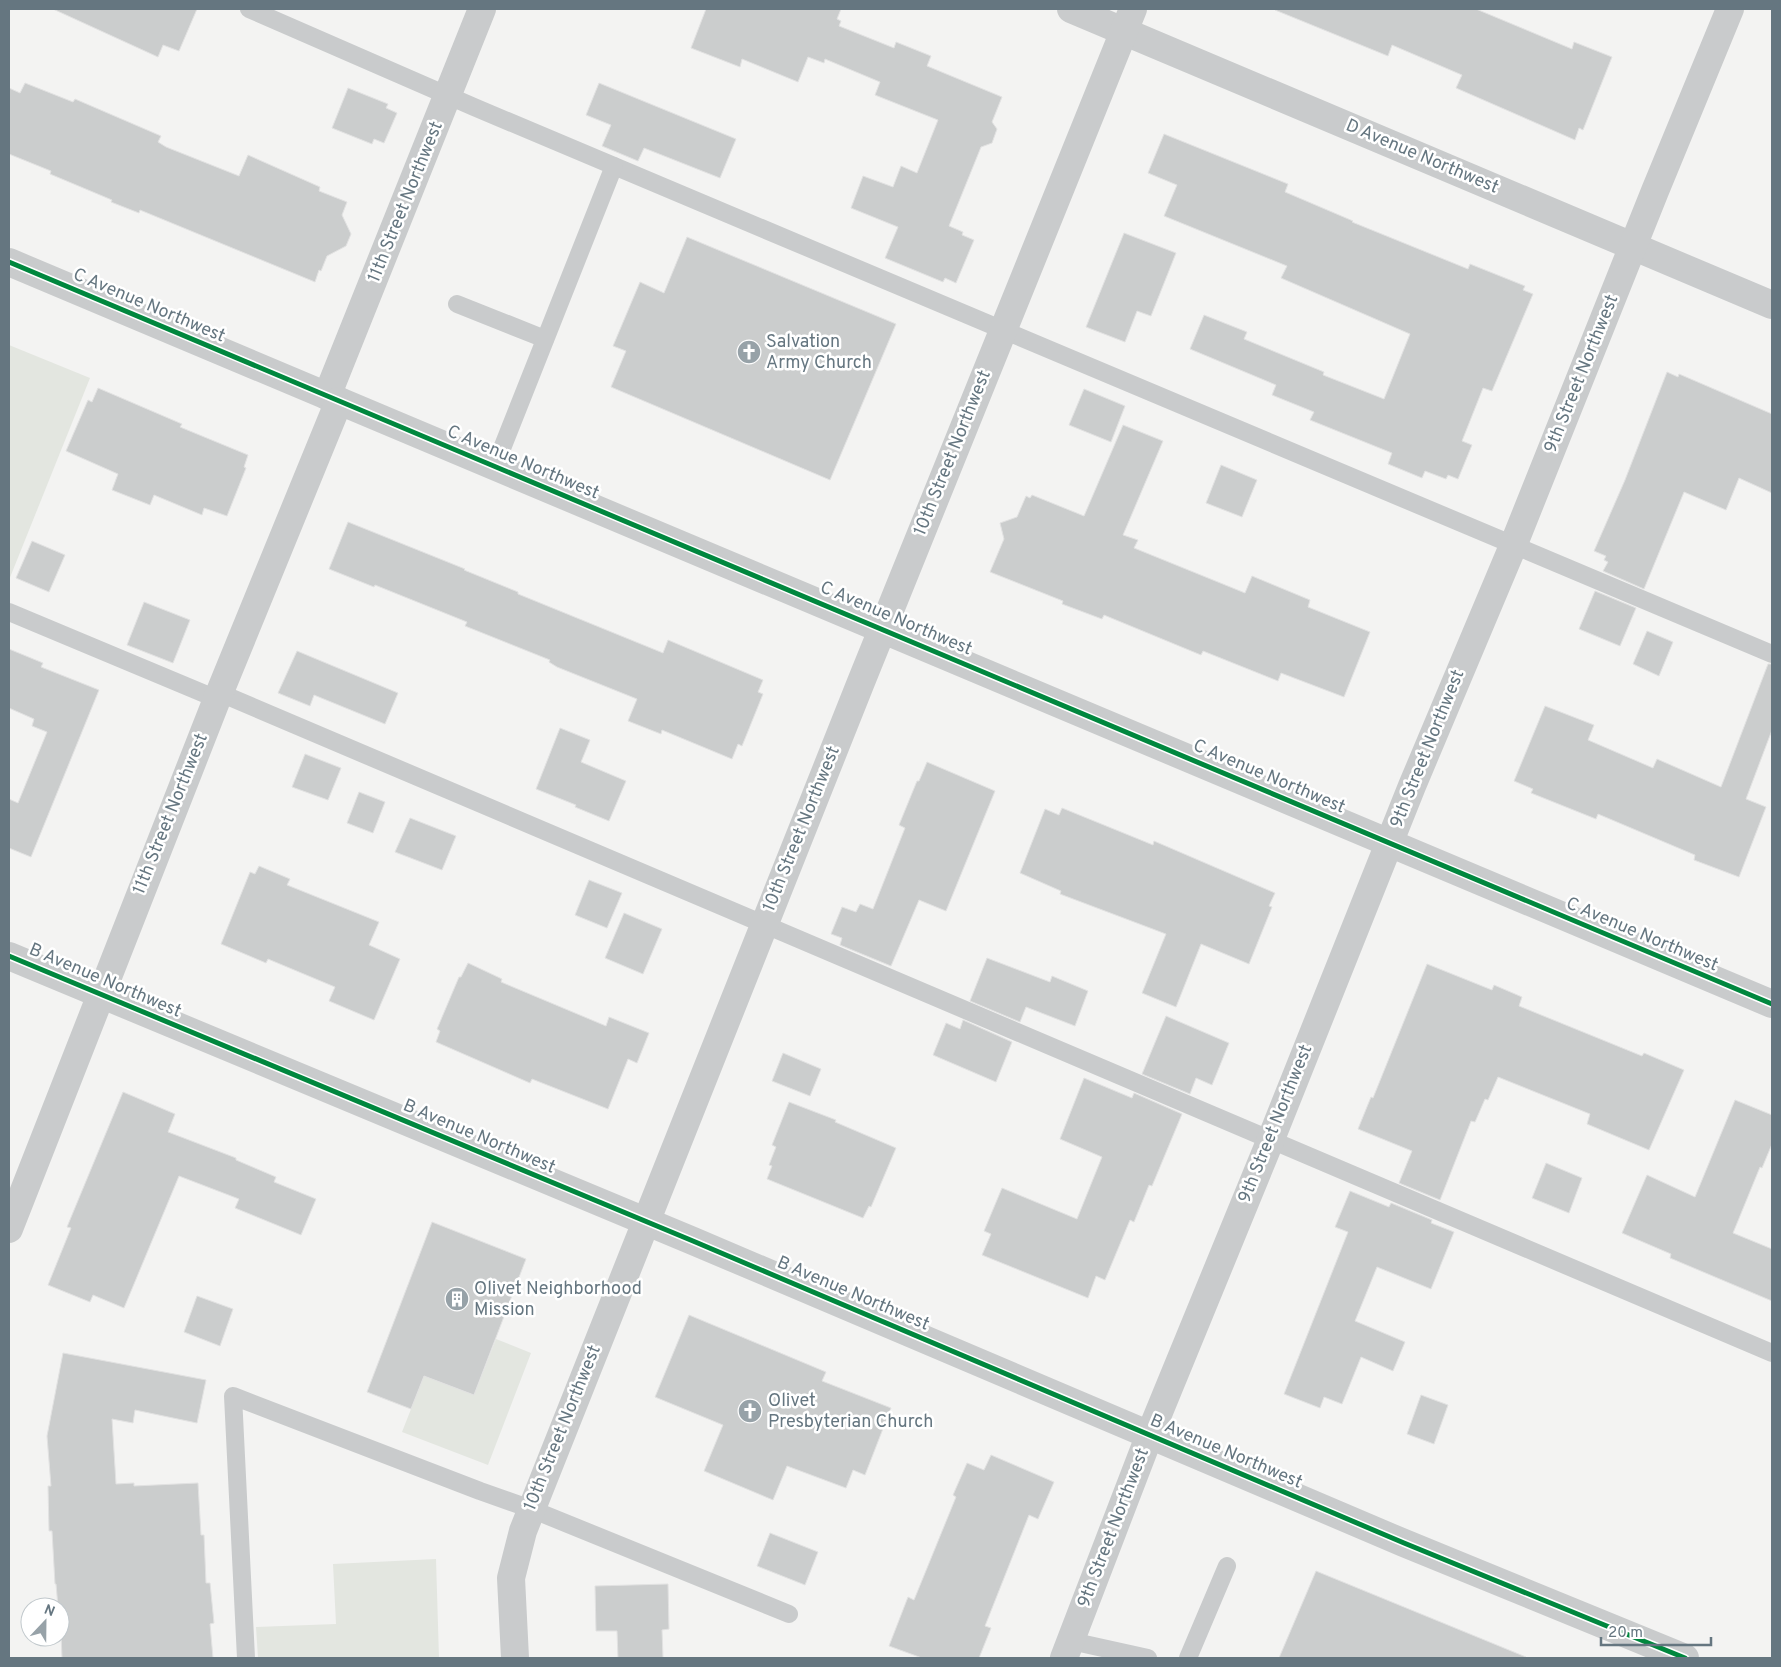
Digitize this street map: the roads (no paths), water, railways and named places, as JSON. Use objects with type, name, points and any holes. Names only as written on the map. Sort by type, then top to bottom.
[{"type":"street","name":"11th Street Northwest","points":[[9,1229],[218,696],[482,9]]},
{"type":"street","name":"D Avenue Northwest","points":[[1071,9],[1128,20],[1634,246],[1772,305]]},
{"type":"street","name":"9th Street Northwest","points":[[1068,1650],[1150,1434],[1730,9]]},
{"type":"street","name":"10th Street Northwest","points":[[515,1658],[511,1578],[523,1531],[531,1509],[1128,20]]},
{"type":"street","name":"C Avenue Northwest","points":[[9,262],[883,628],[1772,1004]]},
{"type":"street","name":"B Avenue Northwest","points":[[9,956],[646,1221],[1150,1434],[1404,1544],[1685,1658]]},
{"type":"lane","points":[[249,9],[448,96],[1772,654]]},
{"type":"lane","points":[[495,466],[614,166]]},
{"type":"lane","points":[[457,304],[545,339]]},
{"type":"lane","points":[[9,612],[218,696],[764,925],[1772,1353]]},
{"type":"lane","points":[[246,1658],[233,1396],[531,1509],[789,1614]]},
{"type":"lane","points":[[1188,1658],[1227,1566]]},
{"type":"lane","points":[[1068,1650],[1148,1658]]},
{"type":"place","name":"Salvation Army Church","points":[[749,352]]},
{"type":"place","name":"Olivet Neighborhood Mission","points":[[457,1299]]},
{"type":"place","name":"Olivet Presbyterian Church","points":[[750,1411]]}]
